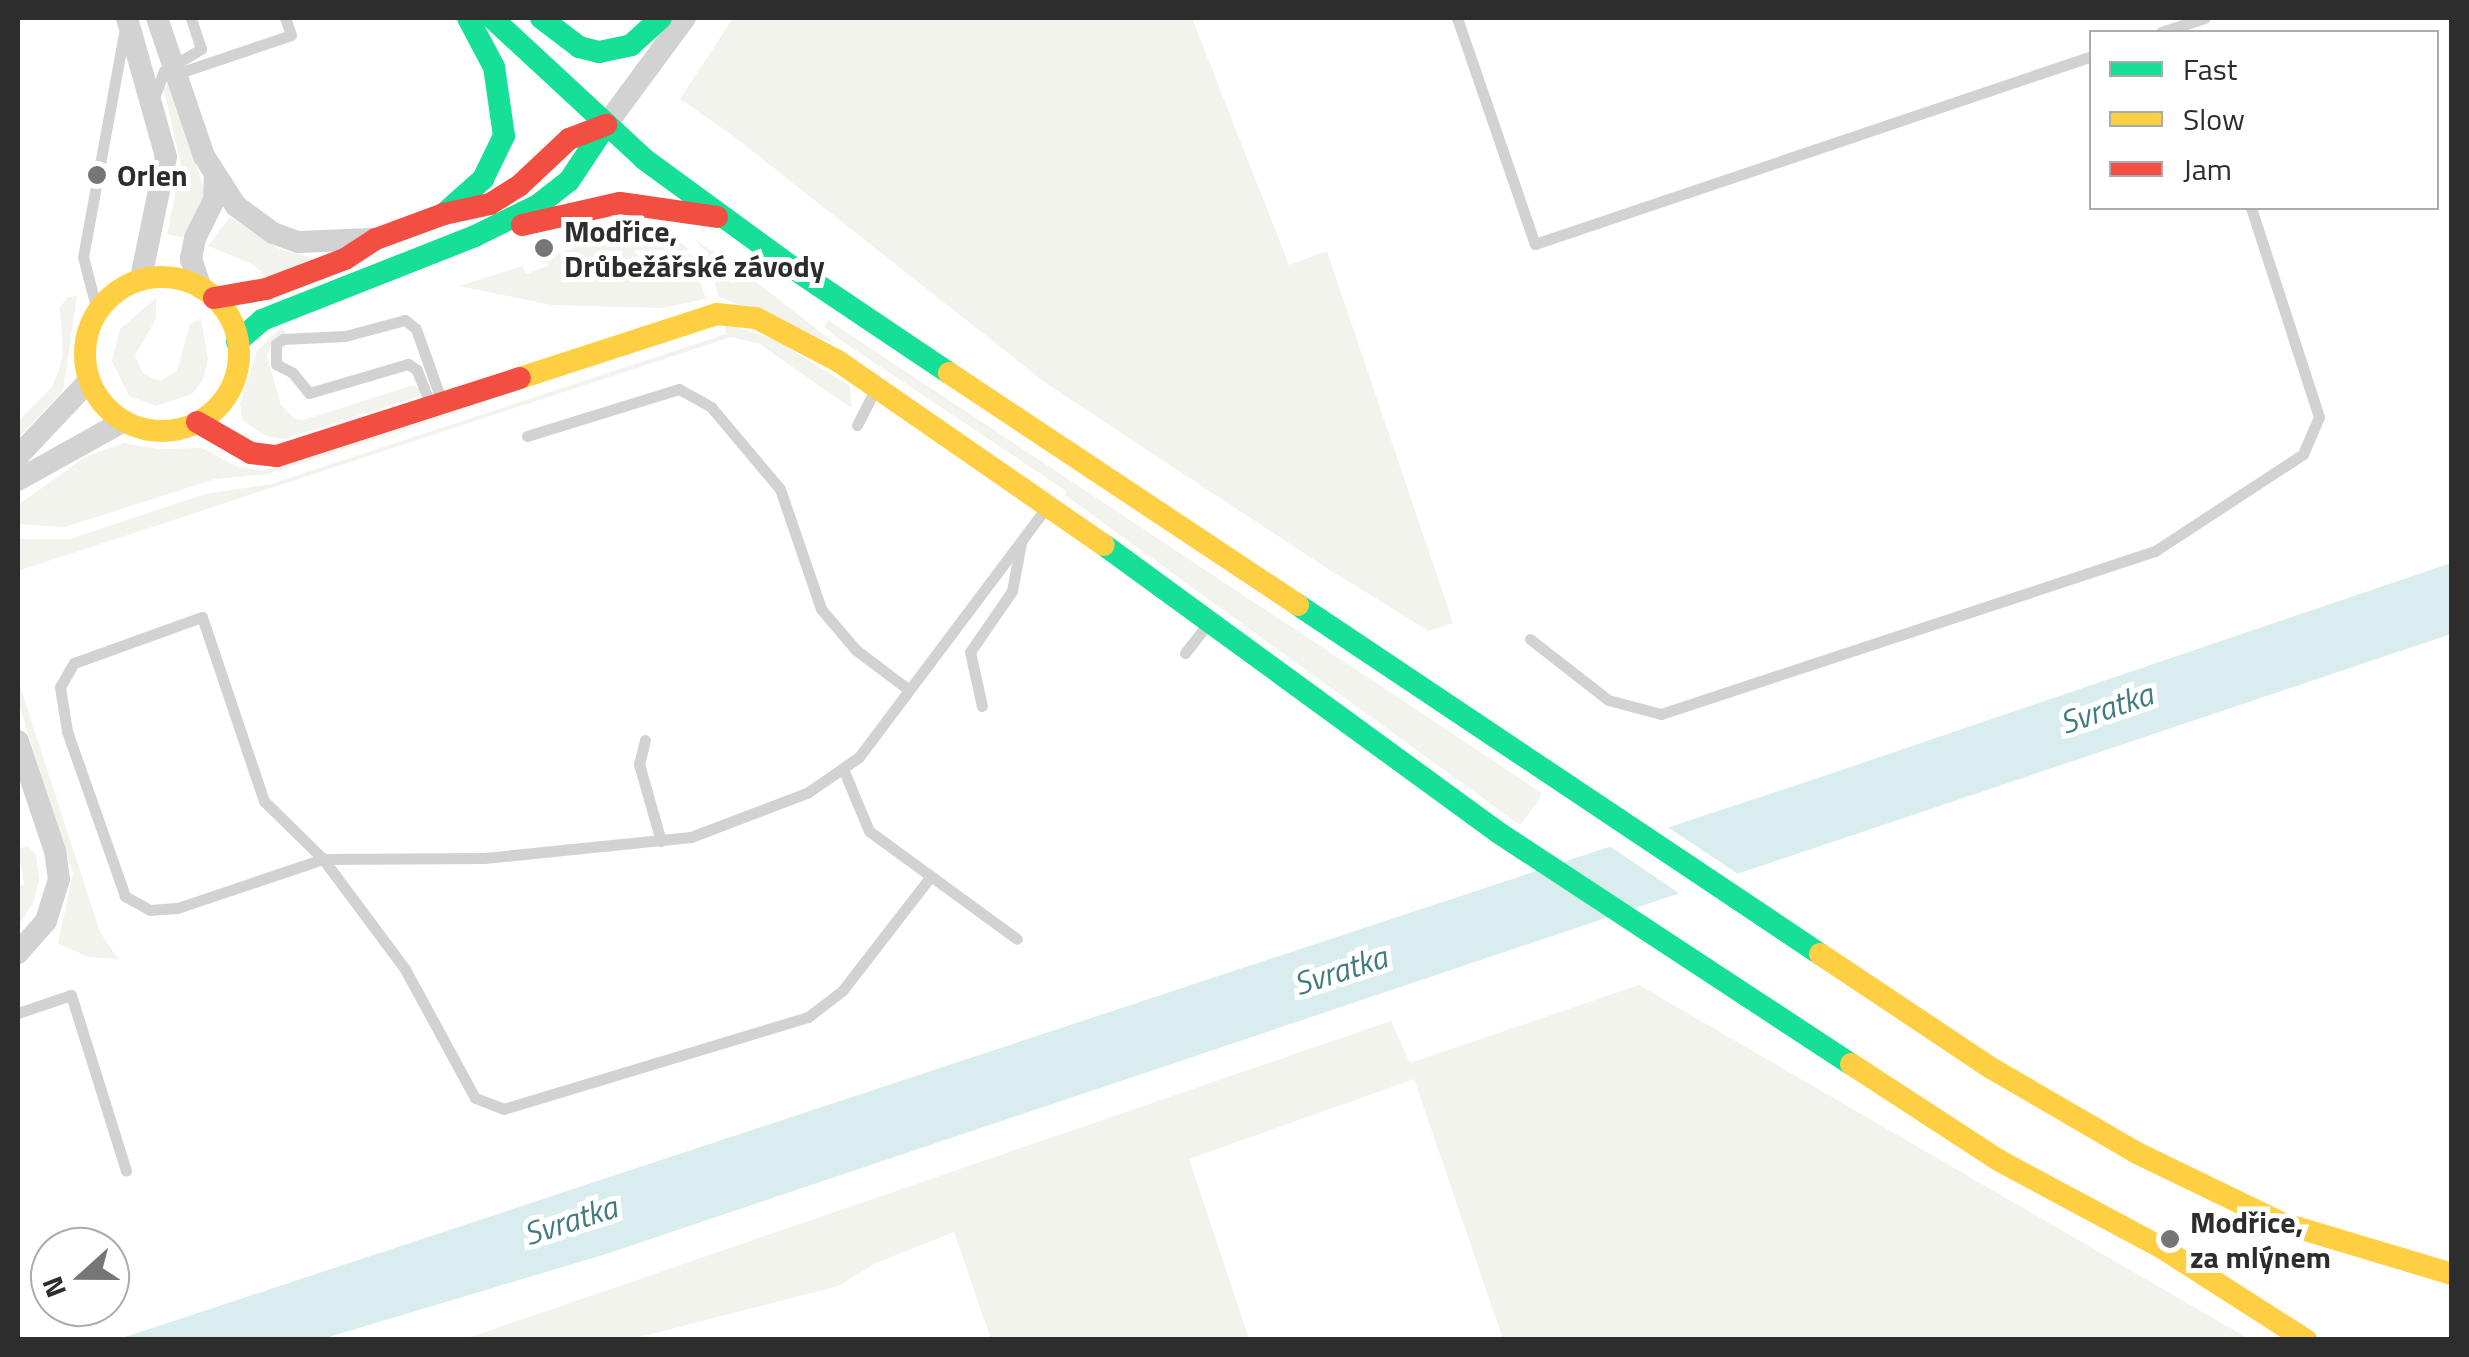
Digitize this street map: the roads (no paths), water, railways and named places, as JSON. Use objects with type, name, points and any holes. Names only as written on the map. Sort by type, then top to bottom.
[{"type":"street","points":[[156,18],[215,177],[236,206],[273,233],[320,244],[376,239]]},
{"type":"street","points":[[444,214],[484,179],[504,136],[494,67],[468,18]]},
{"type":"street","points":[[492,18],[606,125],[725,218],[1991,1068],[2185,1179],[2282,1222],[2452,1274]]},
{"type":"street","points":[[542,18],[579,46],[599,52],[631,45],[661,18]]},
{"type":"street","points":[[238,342],[262,320],[475,236],[558,191],[685,18]]},
{"type":"street","points":[[127,19],[153,105],[166,172],[141,278]]},
{"type":"street","points":[[215,177],[214,200],[195,238],[191,259],[208,293],[229,317],[238,342],[238,366],[230,389],[216,408],[197,422],[158,431],[124,421],[102,404],[89,381],[86,350],[98,314],[111,298],[141,278],[178,277],[208,293],[266,289],[345,260],[376,239],[505,197],[569,138],[606,125]]},
{"type":"street","points":[[475,236],[620,203],[725,218]]},
{"type":"street","points":[[197,422],[251,453],[268,457],[716,314],[756,318],[838,361],[1049,505],[1516,845],[1637,926],[2000,1161],[2182,1259],[2306,1340]]},
{"type":"street","points":[[18,456],[89,381]]},
{"type":"street","points":[[18,480],[124,421]]},
{"type":"street","points":[[18,741],[55,852],[58,879],[46,920],[18,953]]},
{"type":"lane","points":[[153,105],[159,78],[200,50],[191,18]]},
{"type":"lane","points":[[174,69],[292,35],[286,18]]},
{"type":"lane","points":[[1457,18],[1535,244],[2089,57]]},
{"type":"lane","points":[[2190,24],[2206,18]]},
{"type":"lane","points":[[98,314],[82,257],[127,19]]},
{"type":"lane","points":[[1530,639],[1608,700],[1661,714],[2155,551],[2303,454],[2319,417],[2252,210]]},
{"type":"lane","points":[[404,320],[416,329],[436,404],[417,370],[408,364],[308,392],[293,373],[276,364],[276,344],[283,339],[346,336],[404,320]]},
{"type":"lane","points":[[857,425],[876,387]]},
{"type":"lane","points":[[528,436],[679,389],[712,407],[780,489],[822,609],[856,650],[908,689]]},
{"type":"lane","points":[[931,876],[842,991],[808,1016],[504,1108],[475,1098],[404,969],[323,859],[264,801],[202,618],[74,664],[60,687],[66,732],[125,896],[150,910],[177,908],[323,859],[484,858],[691,837],[748,819],[844,771],[1049,505]]},
{"type":"lane","points":[[982,706],[970,652],[1012,590],[1022,539]]},
{"type":"lane","points":[[1185,653],[1209,622]]},
{"type":"lane","points":[[646,740],[639,764],[661,841]]},
{"type":"lane","points":[[844,771],[870,831],[1017,939]]},
{"type":"lane","points":[[18,1013],[71,995],[126,1171]]},
{"type":"water","name":"Svratka","points":[[2451,563],[2451,634],[606,1254],[322,1339],[116,1340],[1812,780]]},
{"type":"place","name":"Orlen","points":[[97,175]]},
{"type":"place","name":"Modřice, Drůbežářské závody","points":[[544,248]]},
{"type":"place","name":"Modřice, za mlýnem","points":[[2170,1239]]}]
